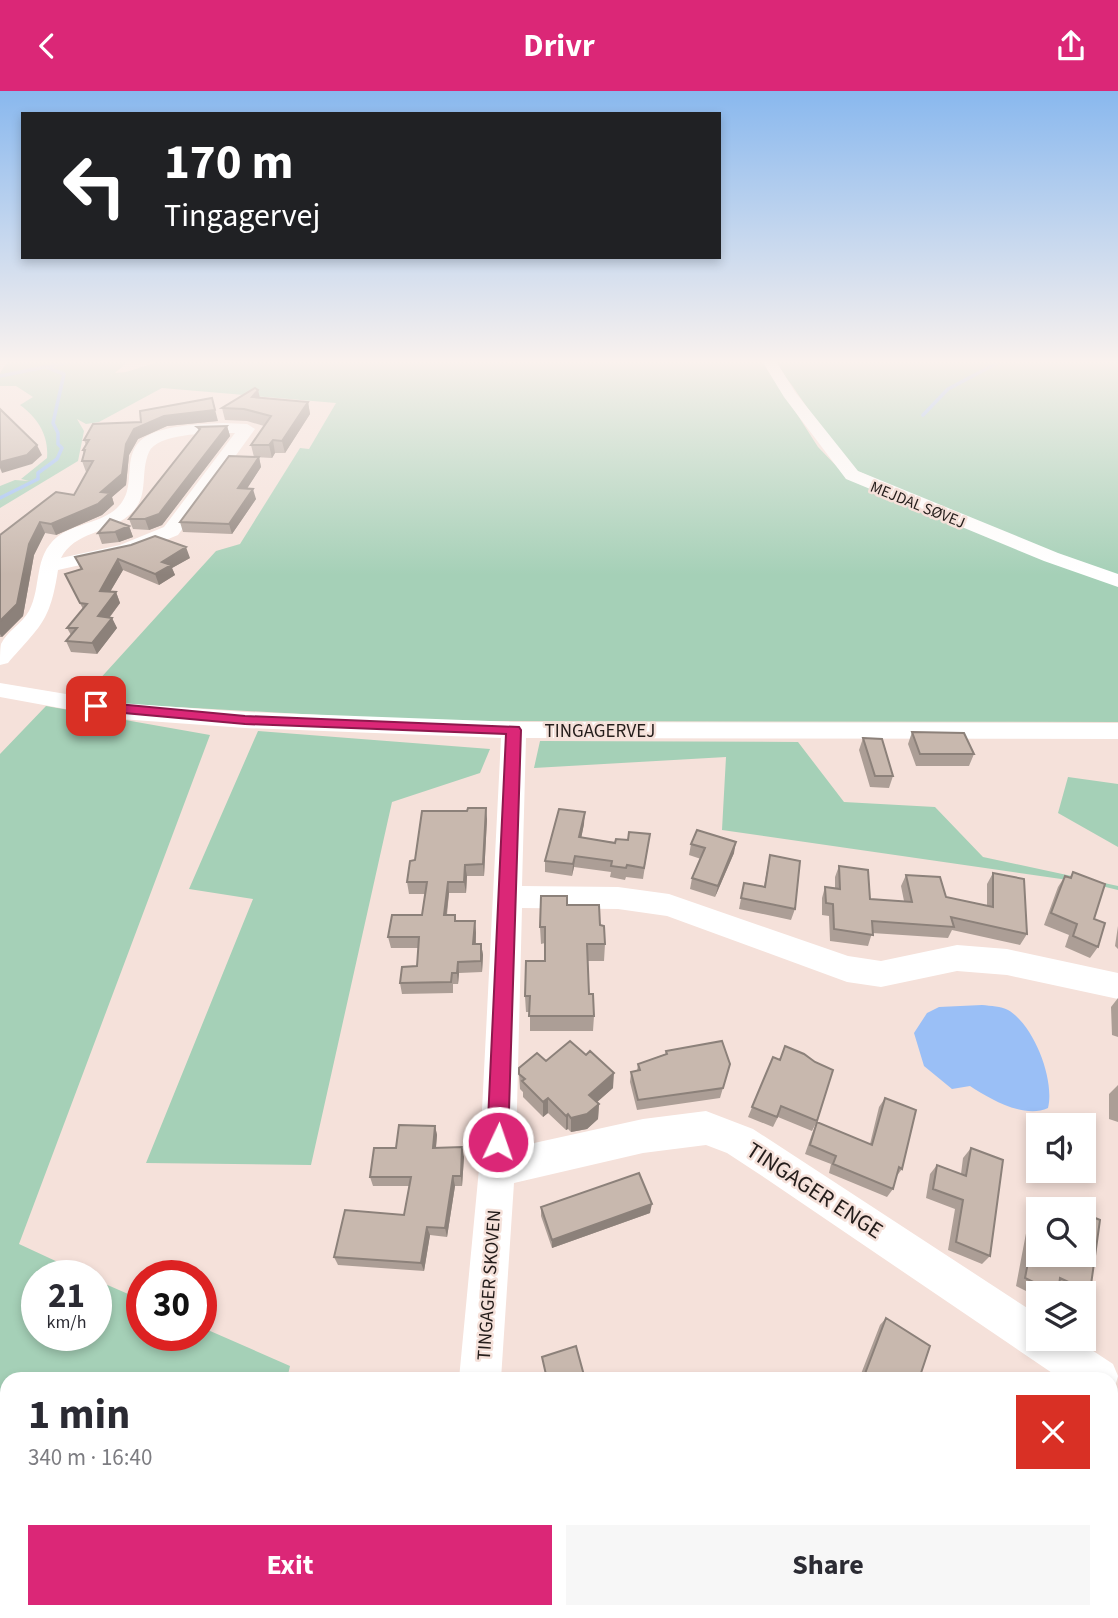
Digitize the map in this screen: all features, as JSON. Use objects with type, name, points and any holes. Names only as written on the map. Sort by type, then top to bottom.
[{"type":"street","points":[[0,658],[41,610],[54,551],[65,541],[114,519],[129,507],[136,492],[141,449],[148,442],[188,432]]},
{"type":"street","points":[[49,566],[95,558],[155,540],[171,531],[245,432]]},
{"type":"street","name":"MEJDAL SØVEJ","points":[[819,432],[852,475],[1051,557],[1118,581]]},
{"type":"street","name":"TINGAGERVEJ","points":[[0,690],[120,711],[245,720],[514,730],[1118,731]]},
{"type":"street","name":"TINGAGER SKOVEN","points":[[481,1372],[496,1169],[514,730]]},
{"type":"street","points":[[508,897],[618,898],[669,905],[847,969],[881,974],[957,958],[1007,962],[1118,986]]},
{"type":"street","name":"TINGAGER ENGE","points":[[496,1169],[643,1136],[706,1128],[740,1141],[781,1167],[1088,1372]]},
{"type":"green space","points":[[43,432],[84,432],[78,461],[0,508],[0,486],[15,480],[29,481],[21,479],[47,458]]},
{"type":"green space","points":[[319,432],[809,432],[818,447],[846,476],[1118,585],[1118,722],[426,721],[123,704],[87,693],[216,551],[240,544],[300,448],[309,449]]},
{"type":"green space","points":[[824,432],[1118,432],[1118,576],[1042,550],[848,467]]},
{"type":"green space","points":[[46,706],[210,735],[19,1244],[54,1260],[21,1260],[21,1351],[112,1351],[112,1287],[126,1293],[126,1351],[217,1351],[217,1334],[290,1366],[289,1372],[0,1372],[0,754]]},
{"type":"green space","points":[[258,731],[490,749],[480,773],[392,802],[311,1165],[146,1163],[253,899],[189,889]]},
{"type":"green space","points":[[540,741],[798,742],[844,802],[935,807],[983,857],[1118,886],[1118,890],[1089,883],[722,830],[726,757],[534,768]]},
{"type":"green space","points":[[1068,777],[1118,784],[1118,847],[1058,813]]},
{"type":"water","points":[[982,1005],[1008,1010],[1017,1017],[1034,1040],[1048,1083],[1048,1108],[1028,1111],[997,1102],[970,1086],[952,1089],[924,1066],[914,1033],[927,1013],[939,1007]]},
{"type":"building","points":[[0,432],[24,432],[37,445],[27,455],[0,462]]},
{"type":"building","points":[[88,432],[132,432],[126,444],[122,474],[101,492],[110,493],[98,504],[51,524],[40,522],[29,544],[17,604],[0,621],[0,535],[56,492],[74,495],[93,461],[82,461],[83,450],[89,440],[84,440]]},
{"type":"building","points":[[197,432],[222,432],[159,514],[145,519],[129,519]]},
{"type":"building","points":[[260,432],[288,432],[282,441],[273,440],[269,445],[251,445]]},
{"type":"building","points":[[229,456],[259,457],[238,488],[253,489],[229,524],[180,522]]},
{"type":"building","points":[[110,519],[129,526],[115,532],[98,533]]},
{"type":"building","points":[[155,536],[186,547],[162,562],[171,565],[155,574],[118,559],[100,591],[116,592],[98,616],[112,618],[92,643],[66,641],[77,628],[67,628],[87,604],[80,603],[65,574],[82,569],[75,557],[131,545]]},
{"type":"building","points":[[912,732],[964,733],[974,754],[920,754]]},
{"type":"building","points":[[863,738],[882,739],[893,776],[875,776]]},
{"type":"building","points":[[468,808],[486,808],[483,864],[465,865],[464,882],[448,882],[444,915],[455,915],[455,921],[475,921],[473,944],[481,944],[481,961],[458,962],[457,973],[452,973],[451,982],[400,983],[402,967],[417,966],[419,937],[388,937],[392,915],[422,915],[427,882],[407,882],[410,861],[415,860],[422,811],[467,811]]},
{"type":"building","points":[[559,809],[585,812],[579,837],[615,843],[616,839],[628,840],[629,832],[650,834],[644,868],[611,866],[612,861],[575,856],[573,864],[545,861]]},
{"type":"building","points":[[697,830],[736,842],[718,886],[692,878],[705,848],[691,844]]},
{"type":"building","points":[[770,855],[800,861],[795,909],[741,898],[744,883],[765,887]]},
{"type":"building","points":[[839,866],[868,870],[870,899],[912,902],[906,875],[940,877],[946,897],[993,907],[993,873],[1024,879],[1027,934],[951,917],[954,927],[872,921],[873,935],[834,929],[833,904],[826,903],[825,887],[840,889]]},
{"type":"building","points":[[1073,872],[1105,884],[1094,919],[1105,923],[1098,947],[1073,936],[1077,924],[1051,913],[1065,876],[1071,878]]},
{"type":"building","points":[[541,896],[567,896],[567,905],[599,905],[605,944],[587,944],[589,994],[593,994],[594,1016],[529,1016],[530,996],[525,996],[526,961],[545,961],[545,927],[540,927]]},
{"type":"building","points":[[570,1041],[586,1055],[590,1051],[614,1073],[589,1095],[599,1104],[587,1114],[571,1118],[548,1098],[543,1102],[522,1081],[525,1079],[519,1074],[519,1068],[537,1053],[546,1061]]},
{"type":"building","points":[[722,1041],[730,1064],[723,1088],[638,1100],[631,1072],[640,1070],[638,1064],[667,1054],[666,1051]]},
{"type":"building","points":[[785,1046],[833,1070],[817,1121],[781,1106],[777,1117],[752,1107],[773,1057],[780,1060]]},
{"type":"building","points":[[885,1098],[916,1110],[902,1169],[899,1167],[893,1189],[833,1164],[836,1156],[810,1145],[817,1122],[872,1145]]},
{"type":"building","points":[[399,1125],[435,1126],[433,1148],[462,1147],[461,1176],[453,1176],[445,1228],[427,1227],[421,1263],[334,1257],[345,1210],[404,1215],[411,1177],[370,1177],[374,1148],[396,1148]]},
{"type":"building","points":[[971,1148],[1003,1160],[990,1256],[956,1242],[963,1200],[933,1189],[937,1165],[966,1176]]},
{"type":"building","points":[[639,1173],[652,1204],[552,1240],[541,1207]]},
{"type":"building","points":[[1096,1218],[1100,1220],[1096,1249]]},
{"type":"building","points":[[1027,1267],[1093,1267],[1092,1281],[1066,1281],[1060,1278],[1060,1281],[1031,1281],[1025,1278]]},
{"type":"building","points":[[886,1318],[930,1346],[921,1372],[866,1372]]},
{"type":"building","points":[[576,1346],[583,1372],[545,1372],[542,1357]]},
{"type":"waterway","points":[[0,498],[38,479],[38,473],[57,459],[62,448],[58,444],[58,432]]},
{"type":"route","points":[[96,706],[120,711],[245,720],[514,730],[498,1142]]}]
